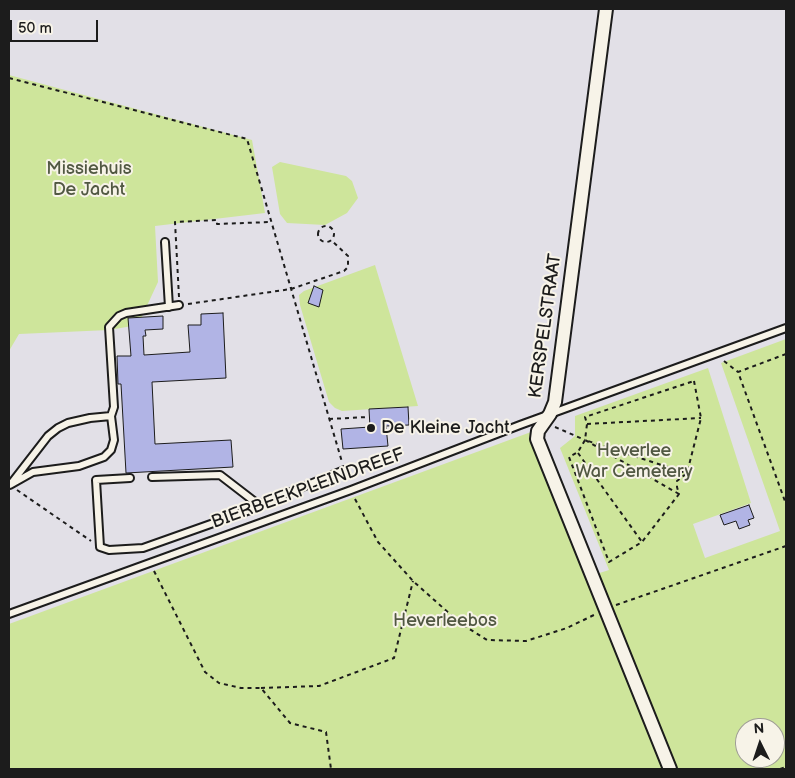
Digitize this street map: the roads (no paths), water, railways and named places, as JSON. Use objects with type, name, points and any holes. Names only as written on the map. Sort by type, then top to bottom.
[{"type":"street","name":"KERSPELSTRAAT","points":[[606,9],[555,402],[538,430],[537,439],[670,769]]},
{"type":"lane","points":[[165,242],[169,307]]},
{"type":"lane","points":[[111,416],[90,418],[68,423],[58,428],[48,436],[10,485],[33,472],[79,466],[104,457],[111,450],[114,440],[111,416],[114,407],[109,327],[119,316],[126,313],[179,305]]},
{"type":"lane","name":"BIERBEEKPLEINDREEF","points":[[9,614],[547,418],[786,328]]},
{"type":"lane","points":[[130,478],[96,480],[100,547],[109,550],[143,548],[253,509],[344,470]]},
{"type":"lane","points":[[152,477],[220,475],[259,505]]},
{"type":"place","name":"De Kleine Jacht","points":[[371,428]]},
{"type":"park label","name":"Missiehuis De Jacht","points":[[89,179]]},
{"type":"park label","name":"Heverlee War Cemetery","points":[[634,461]]},
{"type":"park label","name":"Heverleebos","points":[[445,621]]}]
